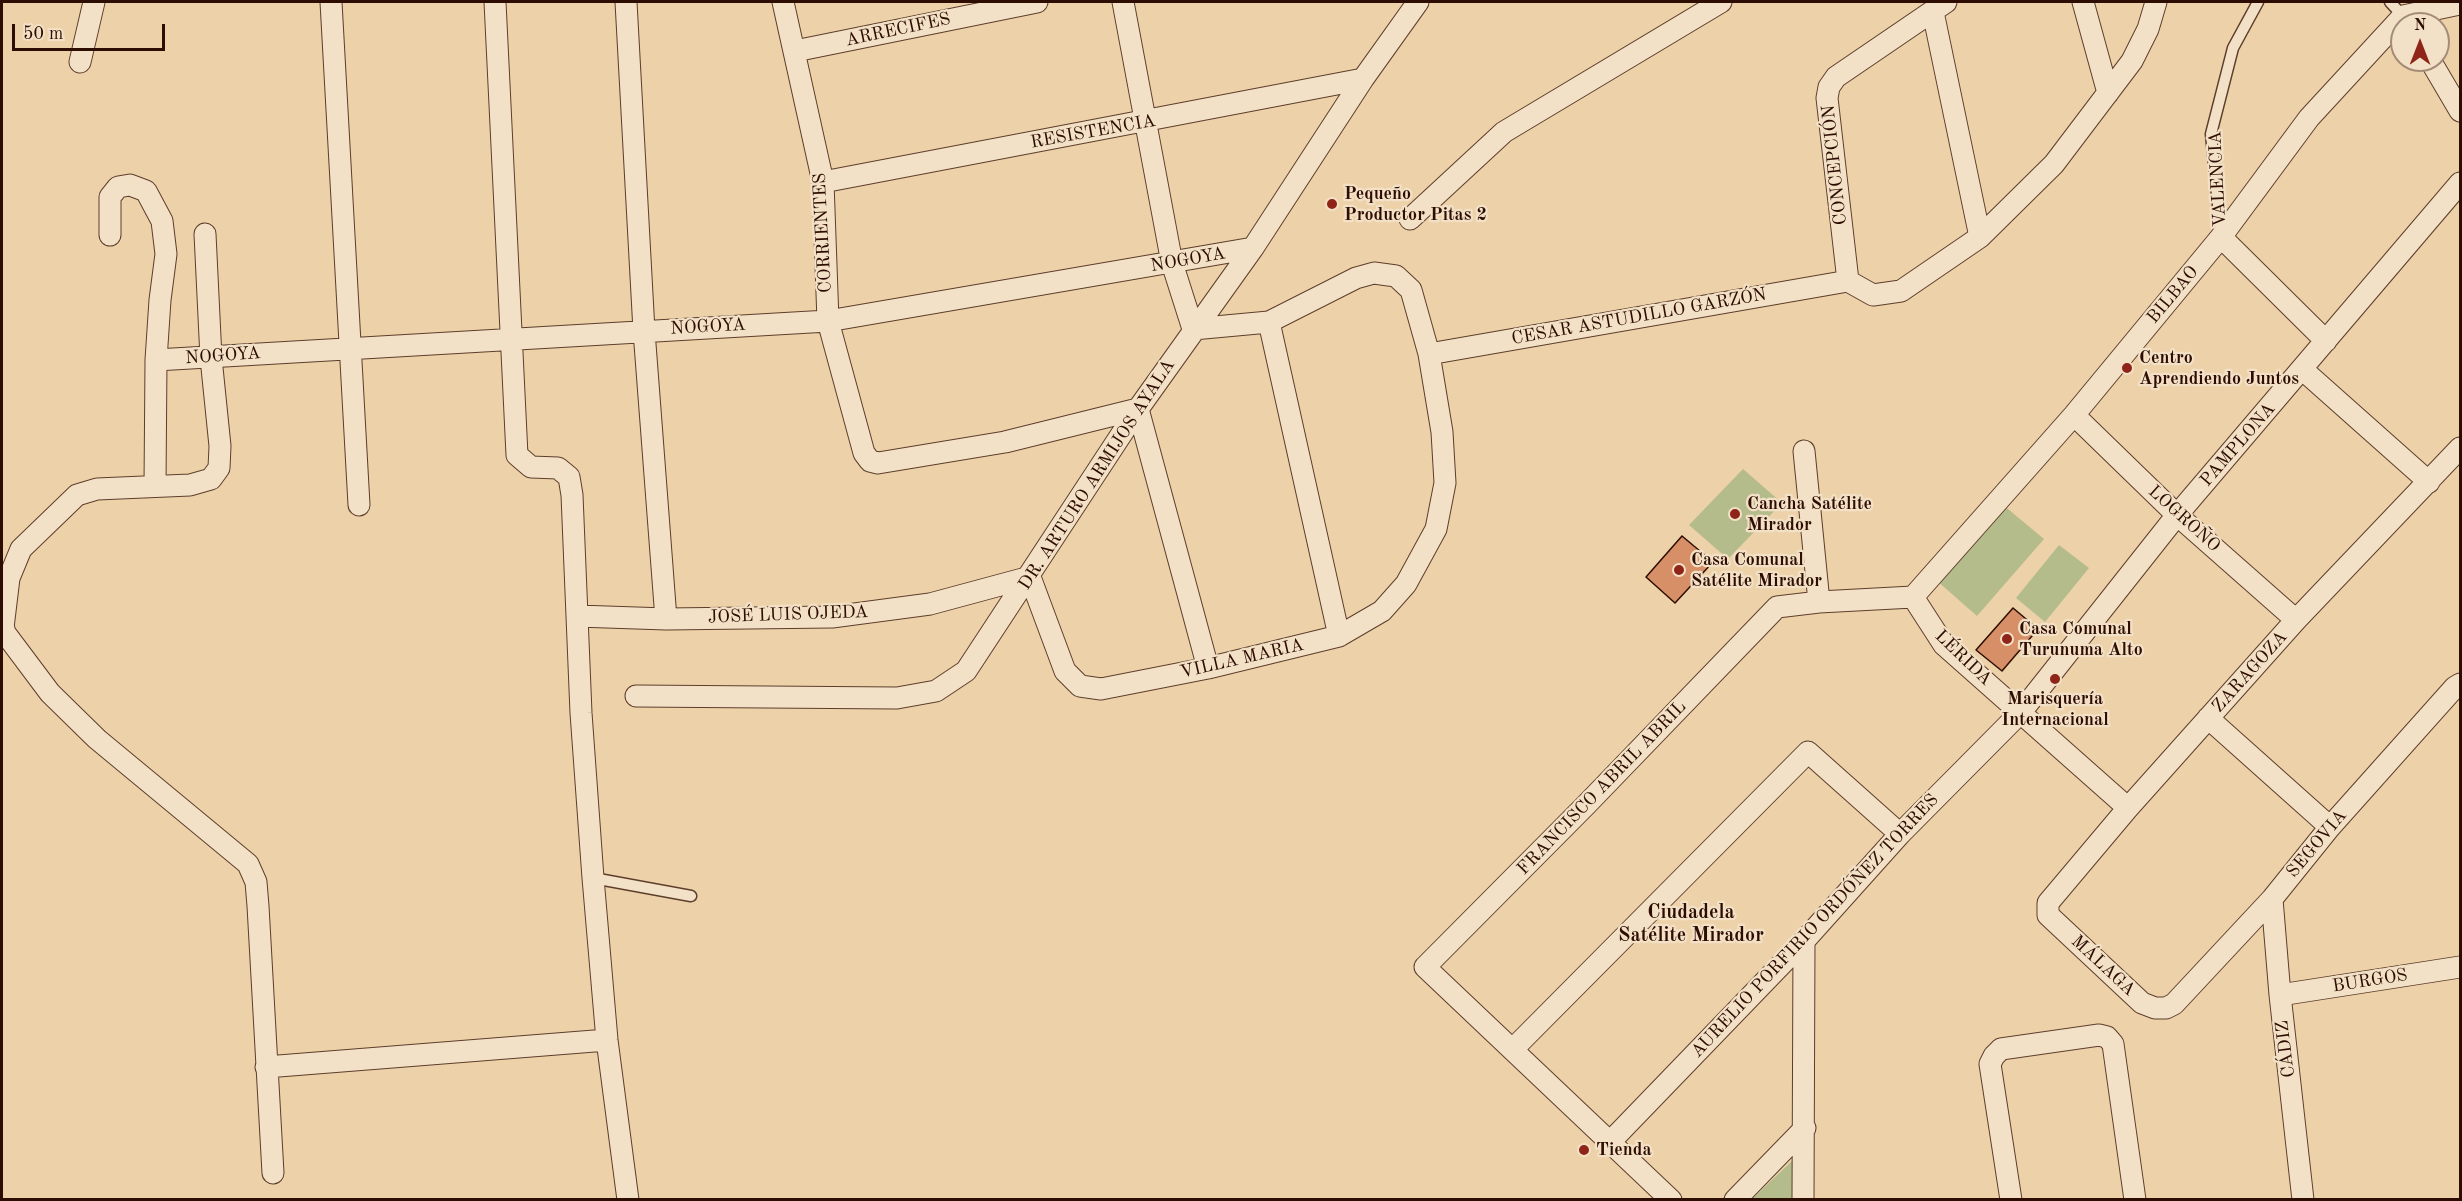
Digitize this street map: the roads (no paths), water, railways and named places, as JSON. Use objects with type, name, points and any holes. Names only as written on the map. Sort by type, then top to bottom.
[{"type":"street","points":[[80,62],[94,2]]},
{"type":"street","points":[[331,2],[359,505]]},
{"type":"street","points":[[495,2],[517,455],[531,467],[558,468],[569,477],[593,878],[607,1040],[628,1200]]},
{"type":"street","points":[[626,2],[644,331],[666,619]]},
{"type":"street","name":"CORRIENTES","points":[[783,2],[822,182],[828,321],[864,453],[870,461],[878,463],[1005,442],[1138,409]]},
{"type":"street","name":"ARRECIFES","points":[[795,51],[1038,2]]},
{"type":"street","points":[[1123,2],[1172,263],[1193,329],[1269,322],[1339,636]]},
{"type":"street","name":"DR. ARTURO ARMIJOS AYALA","points":[[636,696],[897,698],[936,691],[966,671],[1030,577],[1138,409],[1253,248],[1363,79],[1418,2]]},
{"type":"street","points":[[1410,219],[1504,132],[1721,2]]},
{"type":"street","points":[[2083,2],[2108,93]]},
{"type":"street","points":[[1848,281],[1873,295],[1901,291],[1980,237],[2054,164],[2132,61],[2148,30],[2156,2]]},
{"type":"street","points":[[2402,11],[2460,4]]},
{"type":"street","points":[[1939,7],[1980,237]]},
{"type":"street","name":"CONCEPCIÓN","points":[[1848,281],[1827,98],[1829,87],[1836,77],[1939,7]]},
{"type":"street","name":"BILBAO","points":[[1913,597],[2074,415],[2221,237],[2309,118],[2402,11]]},
{"type":"street","points":[[2437,72],[2460,111]]},
{"type":"street","name":"RESISTENCIA","points":[[822,182],[1146,123],[1363,79]]},
{"type":"street","name":"PAMPLONA","points":[[2021,712],[2177,515],[2303,370],[2460,183]]},
{"type":"street","points":[[110,235],[110,197],[118,187],[130,185],[146,191],[162,220],[166,254],[159,300],[156,360],[155,486]]},
{"type":"street","points":[[205,234],[211,358],[220,446],[219,468],[211,479],[190,485],[97,489],[77,495],[21,549],[9,578],[2,626],[50,693],[97,739],[248,864],[257,890],[273,1173]]},
{"type":"street","name":"VALENCIA","points":[[2221,237],[2326,340]]},
{"type":"street","name":"NOGOYA","points":[[156,360],[828,321],[1253,248]]},
{"type":"street","name":"VILLA MARIA","points":[[1030,577],[1065,671],[1080,686],[1101,689],[1208,668],[1339,636],[1382,612],[1406,584],[1436,529],[1445,483],[1442,432],[1429,354],[1411,290],[1396,276],[1374,273],[1356,278],[1269,322]]},
{"type":"street","name":"CESAR ASTUDILLO GARZÓN","points":[[1429,354],[1848,281]]},
{"type":"street","points":[[2303,370],[2429,482]]},
{"type":"street","points":[[1138,409],[1208,668]]},
{"type":"street","name":"LOGROÑO","points":[[2074,415],[2177,515],[2296,620]]},
{"type":"street","name":"ZARAGOZA","points":[[2048,903],[2128,808],[2296,620],[2460,448]]},
{"type":"street","points":[[1804,451],[1819,602],[1913,597]]},
{"type":"street","name":"JOSÉ LUIS OJEDA","points":[[578,616],[666,619],[832,617],[930,604],[1030,577]]},
{"type":"street","name":"LÉRIDA","points":[[1913,597],[1944,645],[2128,808]]},
{"type":"street","name":"FRANCISCO ABRIL ABRIL","points":[[1513,1049],[1425,967],[1586,805],[1777,607],[1819,602]]},
{"type":"street","name":"SEGOVIA","points":[[2174,1004],[2272,899],[2330,827],[2460,684]]},
{"type":"street","name":"AURELIO PORFIRIO ORDÓÑEZ TORRES","points":[[1611,1141],[1804,941],[1900,834],[2021,712]]},
{"type":"street","points":[[2208,718],[2330,827]]},
{"type":"street","points":[[1671,1200],[1513,1049],[1808,752],[1900,834]]},
{"type":"street","name":"CÁDIZ","points":[[2272,899],[2280,995],[2303,1200]]},
{"type":"street","name":"MÁLAGA","points":[[2048,903],[2048,915],[2142,1003],[2155,1008],[2166,1008],[2174,1004]]},
{"type":"street","points":[[1803,1200],[1804,941]]},
{"type":"street","name":"BURGOS","points":[[2280,995],[2460,968]]},
{"type":"street","points":[[2011,1200],[1990,1064],[1994,1056],[2001,1048],[2099,1035],[2107,1037],[2113,1044],[2135,1200]]},
{"type":"street","points":[[266,1067],[607,1040]]},
{"type":"street","points":[[1735,1200],[1805,1128]]},
{"type":"lane","name":"VALENCIA","points":[[2221,237],[2211,134],[2234,48],[2258,2]]},
{"type":"lane","points":[[593,878],[691,896]]},
{"type":"place","name":"Pequeño Productor Pitas 2","points":[[1332,204]]},
{"type":"place","name":"Centro Aprendiendo Juntos","points":[[2127,368]]},
{"type":"place","name":"Cancha Satélite Mirador","points":[[1735,514]]},
{"type":"place","name":"Casa Comunal Satélite Mirador","points":[[1679,570]]},
{"type":"place","name":"Casa Comunal Turunuma Alto","points":[[2007,639]]},
{"type":"place","name":"Marisquería Internacional","points":[[2055,679]]},
{"type":"place","name":"Tienda","points":[[1584,1150]]},
{"type":"district","name":"Ciudadela Satélite Mirador","points":[[1691,924]]}]
